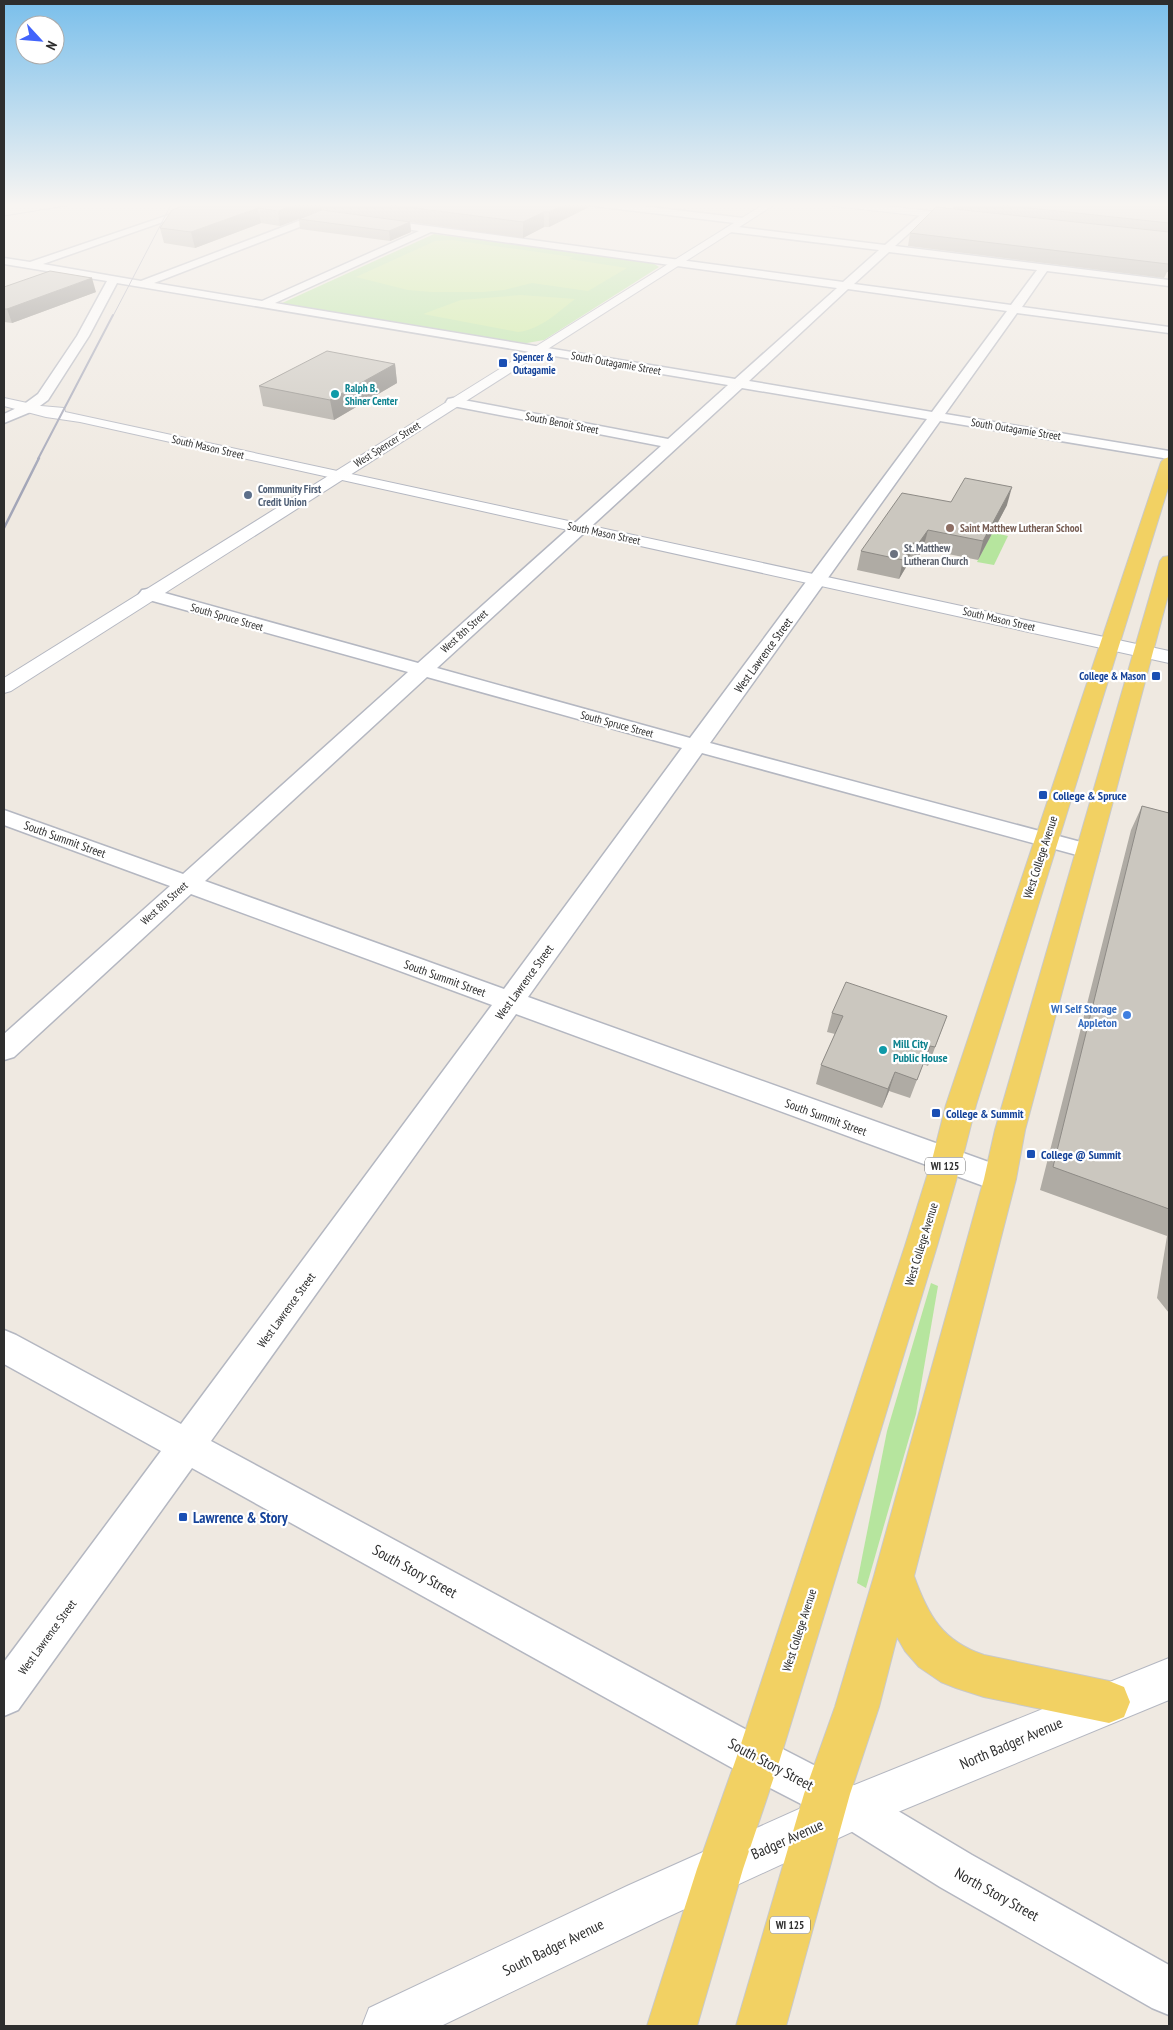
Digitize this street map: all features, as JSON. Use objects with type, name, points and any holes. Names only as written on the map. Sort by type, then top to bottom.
[{"type":"main road","name":"West College Avenue","points":[[761,2026],[833,1809],[857,1706],[894,1576],[1000,1179],[1010,1130],[1088,851],[1137,650],[1169,462]]},
{"type":"main road","name":"West College Avenue","points":[[672,2026],[720,1869],[758,1758],[947,1160],[961,1105],[1046,840],[1137,650],[1169,561]]},
{"type":"main road","points":[[894,1576],[907,1614],[920,1636],[934,1652],[956,1667],[984,1676],[1109,1702]]},
{"type":"street","points":[[4,419],[34,409],[83,336],[104,298]]},
{"type":"street","name":"South Outagamie Street","points":[[225,298],[1169,455]]},
{"type":"street","points":[[264,304],[278,298]]},
{"type":"street","name":"West Spencer Street","points":[[4,687],[148,594],[620,298]]},
{"type":"street","name":"West 8th Street","points":[[4,1050],[832,298]]},
{"type":"street","points":[[931,298],[1169,330]]},
{"type":"street","name":"West Lawrence Street","points":[[4,1696],[1022,298]]},
{"type":"street","name":"South Mason Street","points":[[4,402],[72,419],[80,418],[336,476],[579,527],[1137,650]]},
{"type":"street","name":"South Benoit Street","points":[[453,402],[672,444]]},
{"type":"street","name":"South Spruce Street","points":[[148,594],[696,746],[1088,851]]},
{"type":"street","name":"South Summit Street","points":[[4,817],[1000,1179]]},
{"type":"street","name":"South Story Street","points":[[4,1346],[758,1758],[833,1809]]},
{"type":"street","name":"North Badger Avenue","points":[[833,1809],[1169,1679]]},
{"type":"street","name":"Badger Avenue","points":[[720,1869],[833,1809]]},
{"type":"street","name":"North Story Street","points":[[833,1809],[956,1871],[1169,1991]]},
{"type":"street","name":"South Badger Avenue","points":[[387,2026],[720,1869]]},
{"type":"green space","points":[[294,298],[611,298],[544,340],[527,343],[507,342],[280,304]]},
{"type":"green space","points":[[488,298],[575,299],[541,324],[526,331],[518,332],[423,314],[461,300]]},
{"type":"green space","points":[[992,532],[1008,536],[994,565],[977,562]]},
{"type":"green space","points":[[931,1283],[938,1286],[916,1414],[866,1588],[857,1583],[887,1431]]},
{"type":"building","points":[[4,298],[38,298],[7,309],[4,309]]},
{"type":"building","points":[[327,351],[395,364],[330,400],[259,386]]},
{"type":"building","points":[[965,478],[1012,487],[983,541],[928,530],[918,544],[913,543],[903,560],[861,551],[902,493],[951,502]]},
{"type":"building","name":"WI Self Storage Appleton","points":[[1142,806],[1169,813],[1169,1209],[1053,1167]]},
{"type":"building","name":"Mill City Public House","points":[[846,982],[947,1016],[935,1047],[930,1046],[917,1080],[895,1072],[888,1089],[821,1065],[843,1016],[832,1013]]},
{"type":"railway","points":[[113,316],[123,298]]},
{"type":"railway","points":[[38,459],[113,315]]},
{"type":"railway","points":[[4,528],[39,458]]},
{"type":"place","name":"Spencer & Outagamie","points":[[503,363]]},
{"type":"place","name":"Ralph B. Shiner Center","points":[[335,394]]},
{"type":"place","name":"Community First Credit Union","points":[[248,495]]},
{"type":"place","name":"Saint Matthew Lutheran School","points":[[950,528]]},
{"type":"place","name":"St. Matthew Lutheran Church","points":[[894,554]]},
{"type":"place","name":"College & Mason","points":[[1156,676]]},
{"type":"place","name":"College & Spruce","points":[[1043,795]]},
{"type":"place","name":"WI Self Storage Appleton","points":[[1127,1015]]},
{"type":"place","name":"Mill City Public House","points":[[883,1050]]},
{"type":"place","name":"College & Summit","points":[[936,1113]]},
{"type":"place","name":"College @ Summit","points":[[1031,1154]]},
{"type":"place","name":"Lawrence & Story","points":[[183,1517]]}]
